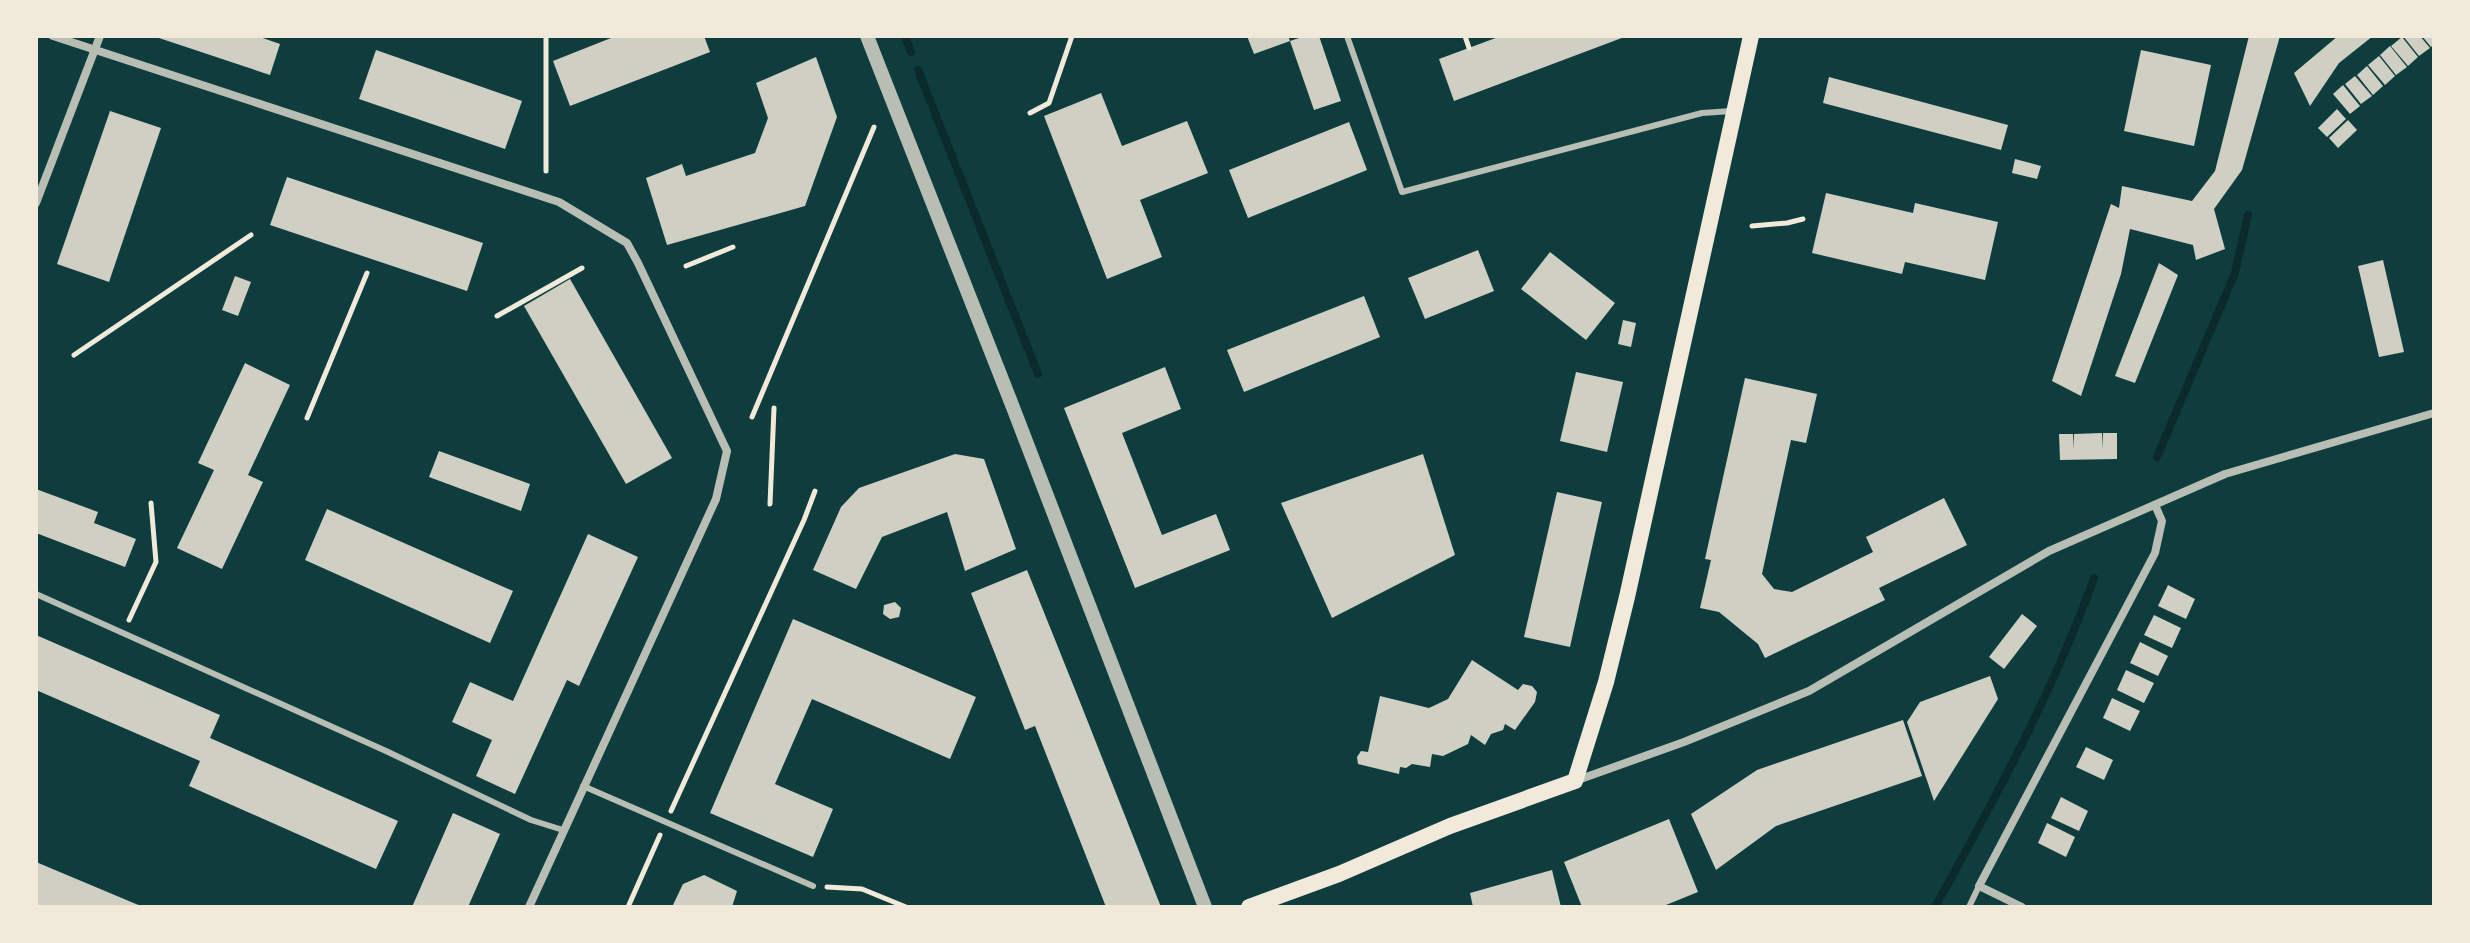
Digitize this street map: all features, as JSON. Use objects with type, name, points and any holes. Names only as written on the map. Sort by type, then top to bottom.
[{"type":"main road","points":[[1249,907],[1339,874],[1450,826],[1575,781],[1606,682],[1630,583],[1751,36]]},
{"type":"street","points":[[53,36],[559,202],[627,243],[727,451],[716,499],[529,907]]},
{"type":"street","points":[[36,203],[100,36]]},
{"type":"street","points":[[867,36],[1205,907]]},
{"type":"street","points":[[1575,781],[1684,742],[1809,691],[2049,551],[2225,474],[2434,413]]},
{"type":"street","points":[[2022,907],[1979,886],[2155,553],[2162,521],[2155,505]]},
{"type":"lane","points":[[1347,36],[1402,192],[1702,113],[1734,111]]},
{"type":"lane","points":[[36,594],[386,751],[531,820],[563,830]]},
{"type":"lane","points":[[583,786],[813,886]]},
{"type":"lane","points":[[1969,907],[1979,886]]},
{"type":"path","points":[[1030,113],[1049,103],[1072,36]]},
{"type":"path","points":[[1465,36],[1469,48]]},
{"type":"path","points":[[546,38],[546,171]]},
{"type":"path","points":[[752,417],[874,127]]},
{"type":"path","points":[[1752,226],[1803,219]]},
{"type":"path","points":[[74,355],[251,235]]},
{"type":"path","points":[[686,266],[733,247]]},
{"type":"path","points":[[497,316],[582,268]]},
{"type":"path","points":[[307,418],[367,273]]},
{"type":"path","points":[[770,504],[774,408]]},
{"type":"path","points":[[628,907],[815,491]]},
{"type":"path","points":[[123,633],[156,562],[151,503]]},
{"type":"path","points":[[813,886],[862,889],[906,907]]},
{"type":"building","points":[[257,36],[280,44],[270,75],[156,37]]},
{"type":"building","points":[[616,36],[704,36],[710,52],[570,106],[553,61]]},
{"type":"building","points":[[1247,36],[1288,36],[1290,41],[1254,54]]},
{"type":"building","points":[[1319,36],[1341,101],[1314,110],[1290,41]]},
{"type":"building","points":[[1501,36],[1627,36],[1454,101],[1439,59]]},
{"type":"building","points":[[2249,36],[2280,36],[2242,170],[2214,209],[2225,249],[2196,260],[2193,245],[2130,229],[2121,274],[2081,396],[2052,381],[2111,204],[2119,208],[2122,186],[2192,201],[2215,171]]},
{"type":"building","points":[[2338,36],[2373,36],[2339,63],[2310,106],[2294,73]]},
{"type":"building","points":[[2403,36],[2420,36],[2430,48],[2419,56]]},
{"type":"building","points":[[2422,36],[2434,36],[2434,44],[2431,47]]},
{"type":"building","points":[[2402,37],[2418,57],[2408,66],[2391,46]]},
{"type":"building","points":[[2390,46],[2407,67],[2396,75],[2380,55]]},
{"type":"building","points":[[376,50],[522,101],[505,149],[359,99]]},
{"type":"building","points":[[2141,50],[2211,65],[2194,146],[2124,131]]},
{"type":"building","points":[[2379,56],[2395,76],[2385,85],[2368,65]]},
{"type":"building","points":[[816,57],[837,117],[805,206],[667,245],[646,178],[682,164],[686,176],[755,153],[768,118],[756,83]]},
{"type":"building","points":[[2367,66],[2383,86],[2373,95],[2357,75]]},
{"type":"building","points":[[2355,76],[2372,96],[2361,104],[2345,84]]},
{"type":"building","points":[[1829,77],[2008,125],[2001,150],[1823,103]]},
{"type":"building","points":[[2343,85],[2360,106],[2350,114],[2333,94]]},
{"type":"building","points":[[1101,93],[1122,146],[1187,121],[1208,173],[1140,200],[1162,257],[1107,279],[1044,116]]},
{"type":"building","points":[[2337,109],[2346,119],[2327,137],[2318,128]]},
{"type":"building","points":[[110,111],[161,128],[109,282],[57,264]]},
{"type":"building","points":[[2348,120],[2357,130],[2338,148],[2329,138]]},
{"type":"building","points":[[1349,122],[1367,170],[1248,218],[1229,170]]},
{"type":"building","points":[[2015,159],[2041,166],[2037,179],[2012,173]]},
{"type":"building","points":[[287,177],[483,243],[467,291],[270,225]]},
{"type":"building","points":[[1826,193],[1913,213],[1915,203],[1998,222],[1985,280],[1905,262],[1902,274],[1812,253]]},
{"type":"building","points":[[1478,250],[1494,291],[1425,319],[1408,278]]},
{"type":"building","points":[[1550,252],[1615,303],[1586,340],[1521,289]]},
{"type":"building","points":[[2383,260],[2404,352],[2379,357],[2358,266]]},
{"type":"building","points":[[2159,263],[2178,275],[2135,383],[2115,376]]},
{"type":"building","points":[[235,276],[251,282],[238,316],[222,310]]},
{"type":"building","points":[[570,279],[672,458],[626,484],[524,306]]},
{"type":"building","points":[[1364,296],[1380,337],[1244,392],[1227,350]]},
{"type":"building","points":[[1623,320],[1636,323],[1631,347],[1618,344]]},
{"type":"building","points":[[245,363],[290,385],[248,475],[263,482],[222,569],[177,548],[214,470],[198,463]]},
{"type":"building","points":[[1165,367],[1181,409],[1122,433],[1162,535],[1216,514],[1230,550],[1135,588],[1064,408]]},
{"type":"building","points":[[1576,372],[1623,382],[1607,452],[1560,441]]},
{"type":"building","points":[[1745,378],[1817,394],[1806,443],[1791,440],[1762,574],[1774,589],[1792,592],[1873,552],[1866,537],[1944,498],[1967,545],[1879,588],[1885,600],[1765,658],[1758,644],[1719,612],[1700,608],[1711,560],[1705,559]]},
{"type":"building","points":[[2102,433],[2103,449],[2103,433],[2117,433],[2117,459],[2060,460],[2059,434],[2073,434],[2074,449],[2074,434]]},
{"type":"building","points":[[439,451],[530,484],[521,511],[429,477]]},
{"type":"building","points":[[955,454],[984,459],[1016,549],[965,571],[947,512],[882,537],[856,589],[813,570],[841,507],[859,488]]},
{"type":"building","points":[[1423,454],[1455,555],[1332,618],[1281,503]]},
{"type":"building","points":[[36,489],[98,512],[94,523],[136,539],[125,567],[36,533]]},
{"type":"building","points":[[1557,492],[1602,502],[1570,647],[1524,637]]},
{"type":"building","points":[[327,509],[513,591],[490,643],[305,560]]},
{"type":"building","points":[[588,534],[638,557],[579,686],[567,680],[515,794],[476,776],[492,740],[452,722],[470,682],[513,701]]},
{"type":"building","points":[[1027,570],[1161,907],[1106,907],[1035,726],[1025,730],[971,593]]},
{"type":"building","points":[[2168,585],[2195,599],[2186,619],[2158,606]]},
{"type":"building","points":[[895,602],[901,608],[899,617],[890,619],[883,614],[884,605]]},
{"type":"building","points":[[2022,614],[2037,626],[2004,669],[1989,657]]},
{"type":"building","points":[[2154,615],[2181,628],[2172,648],[2144,635]]},
{"type":"building","points":[[793,619],[976,697],[950,759],[812,699],[775,784],[833,809],[813,857],[710,813]]},
{"type":"building","points":[[36,635],[220,715],[210,738],[398,821],[376,869],[189,786],[200,761],[36,690]]},
{"type":"building","points":[[2140,642],[2168,656],[2158,676],[2130,663]]},
{"type":"building","points":[[1472,660],[1518,690],[1523,684],[1532,686],[1537,692],[1535,702],[1515,730],[1505,724],[1503,730],[1491,734],[1485,745],[1471,735],[1468,744],[1443,756],[1432,754],[1430,767],[1412,764],[1406,768],[1400,767],[1399,774],[1358,764],[1357,757],[1361,751],[1368,752],[1380,696],[1429,708],[1448,699]]},
{"type":"building","points":[[2126,670],[2154,683],[2144,703],[2117,690]]},
{"type":"building","points":[[1990,676],[1998,699],[1934,801],[1907,722],[1920,702]]},
{"type":"building","points":[[2112,698],[2140,711],[2130,731],[2103,718]]},
{"type":"building","points":[[1903,720],[1922,776],[1776,826],[1716,870],[1691,814],[1757,770]]},
{"type":"building","points":[[2086,747],[2113,760],[2104,780],[2076,767]]},
{"type":"building","points":[[2061,797],[2088,811],[2079,831],[2051,818]]},
{"type":"building","points":[[453,813],[500,834],[468,907],[412,907]]},
{"type":"building","points":[[1669,819],[1698,892],[1661,907],[1582,907],[1564,862]]},
{"type":"building","points":[[2047,823],[2075,837],[2066,857],[2038,843]]},
{"type":"building","points":[[36,862],[136,904],[144,907],[36,907]]},
{"type":"building","points":[[1552,870],[1561,907],[1473,907],[1470,893]]},
{"type":"building","points":[[704,875],[737,891],[732,907],[672,907],[683,884]]},
{"type":"waterway","points":[[906,39],[911,52]]},
{"type":"waterway","points":[[918,70],[1038,374]]},
{"type":"waterway","points":[[2157,457],[2235,273],[2248,215]]},
{"type":"waterway","points":[[1935,907],[2041,704],[2094,578]]}]
